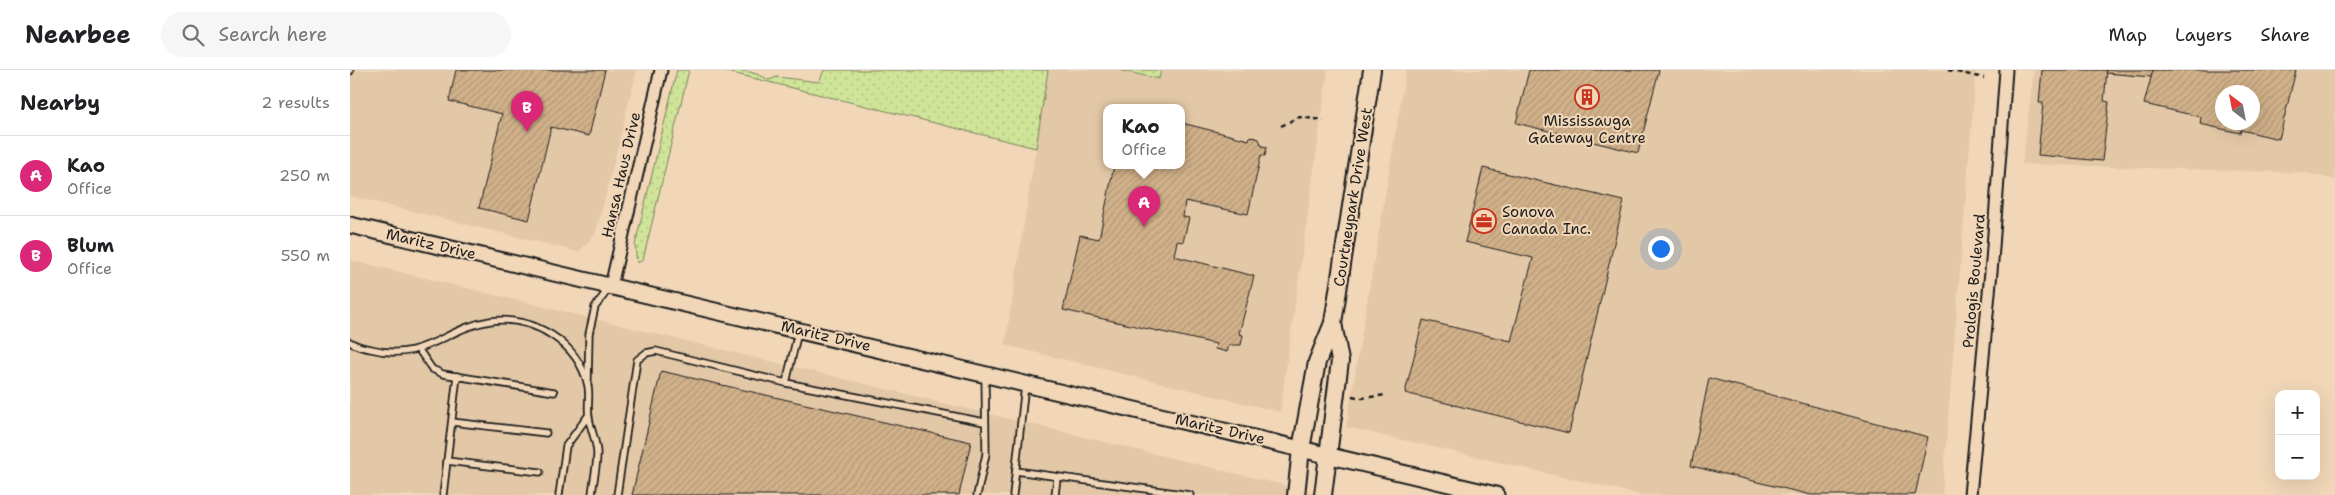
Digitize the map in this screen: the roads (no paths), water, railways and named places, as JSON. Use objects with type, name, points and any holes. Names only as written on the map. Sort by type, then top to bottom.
[{"type":"main road","name":"Courtneypark Drive West","points":[[1296,495],[1301,449],[1317,362],[1333,323],[1372,70]]},
{"type":"main road","name":"Courtneypark Drive West","points":[[1323,495],[1340,361],[1333,323]]},
{"type":"street","name":"Hansa Haus Drive","points":[[611,286],[661,70]]},
{"type":"street","name":"Prologis Boulevard","points":[[1970,495],[1992,261],[2006,70]]},
{"type":"street","name":"Maritz Drive","points":[[350,225],[1496,495]]},
{"type":"lane","points":[[592,495],[597,452],[588,416],[590,325],[595,307],[611,286]]},
{"type":"lane","points":[[350,342],[378,351],[397,353],[419,350],[473,325],[492,321],[520,323],[542,329],[558,338],[571,351],[582,370],[588,387]]},
{"type":"lane","points":[[786,383],[799,330]]},
{"type":"lane","points":[[419,350],[432,369],[443,374],[554,392]]},
{"type":"lane","points":[[617,495],[634,374],[637,360],[646,352],[656,351],[786,383],[984,422]]},
{"type":"lane","points":[[977,495],[986,454],[984,422],[985,374]]},
{"type":"lane","points":[[443,495],[458,376]]},
{"type":"lane","points":[[1013,495],[1025,383]]},
{"type":"lane","points":[[559,495],[566,446],[588,416]]},
{"type":"lane","points":[[452,422],[546,434]]},
{"type":"lane","points":[[447,461],[540,472]]},
{"type":"lane","points":[[1016,472],[1190,495]]},
{"type":"lane","points":[[1055,495],[1057,478]]},
{"type":"place","name":"Mississauga Gateway Centre","points":[[1587,97]]},
{"type":"place","name":"Blum","points":[[527,132]]},
{"type":"place","name":"Sonova Canada Inc.","points":[[1484,221]]},
{"type":"place","name":"Kao","points":[[1144,227]]}]
